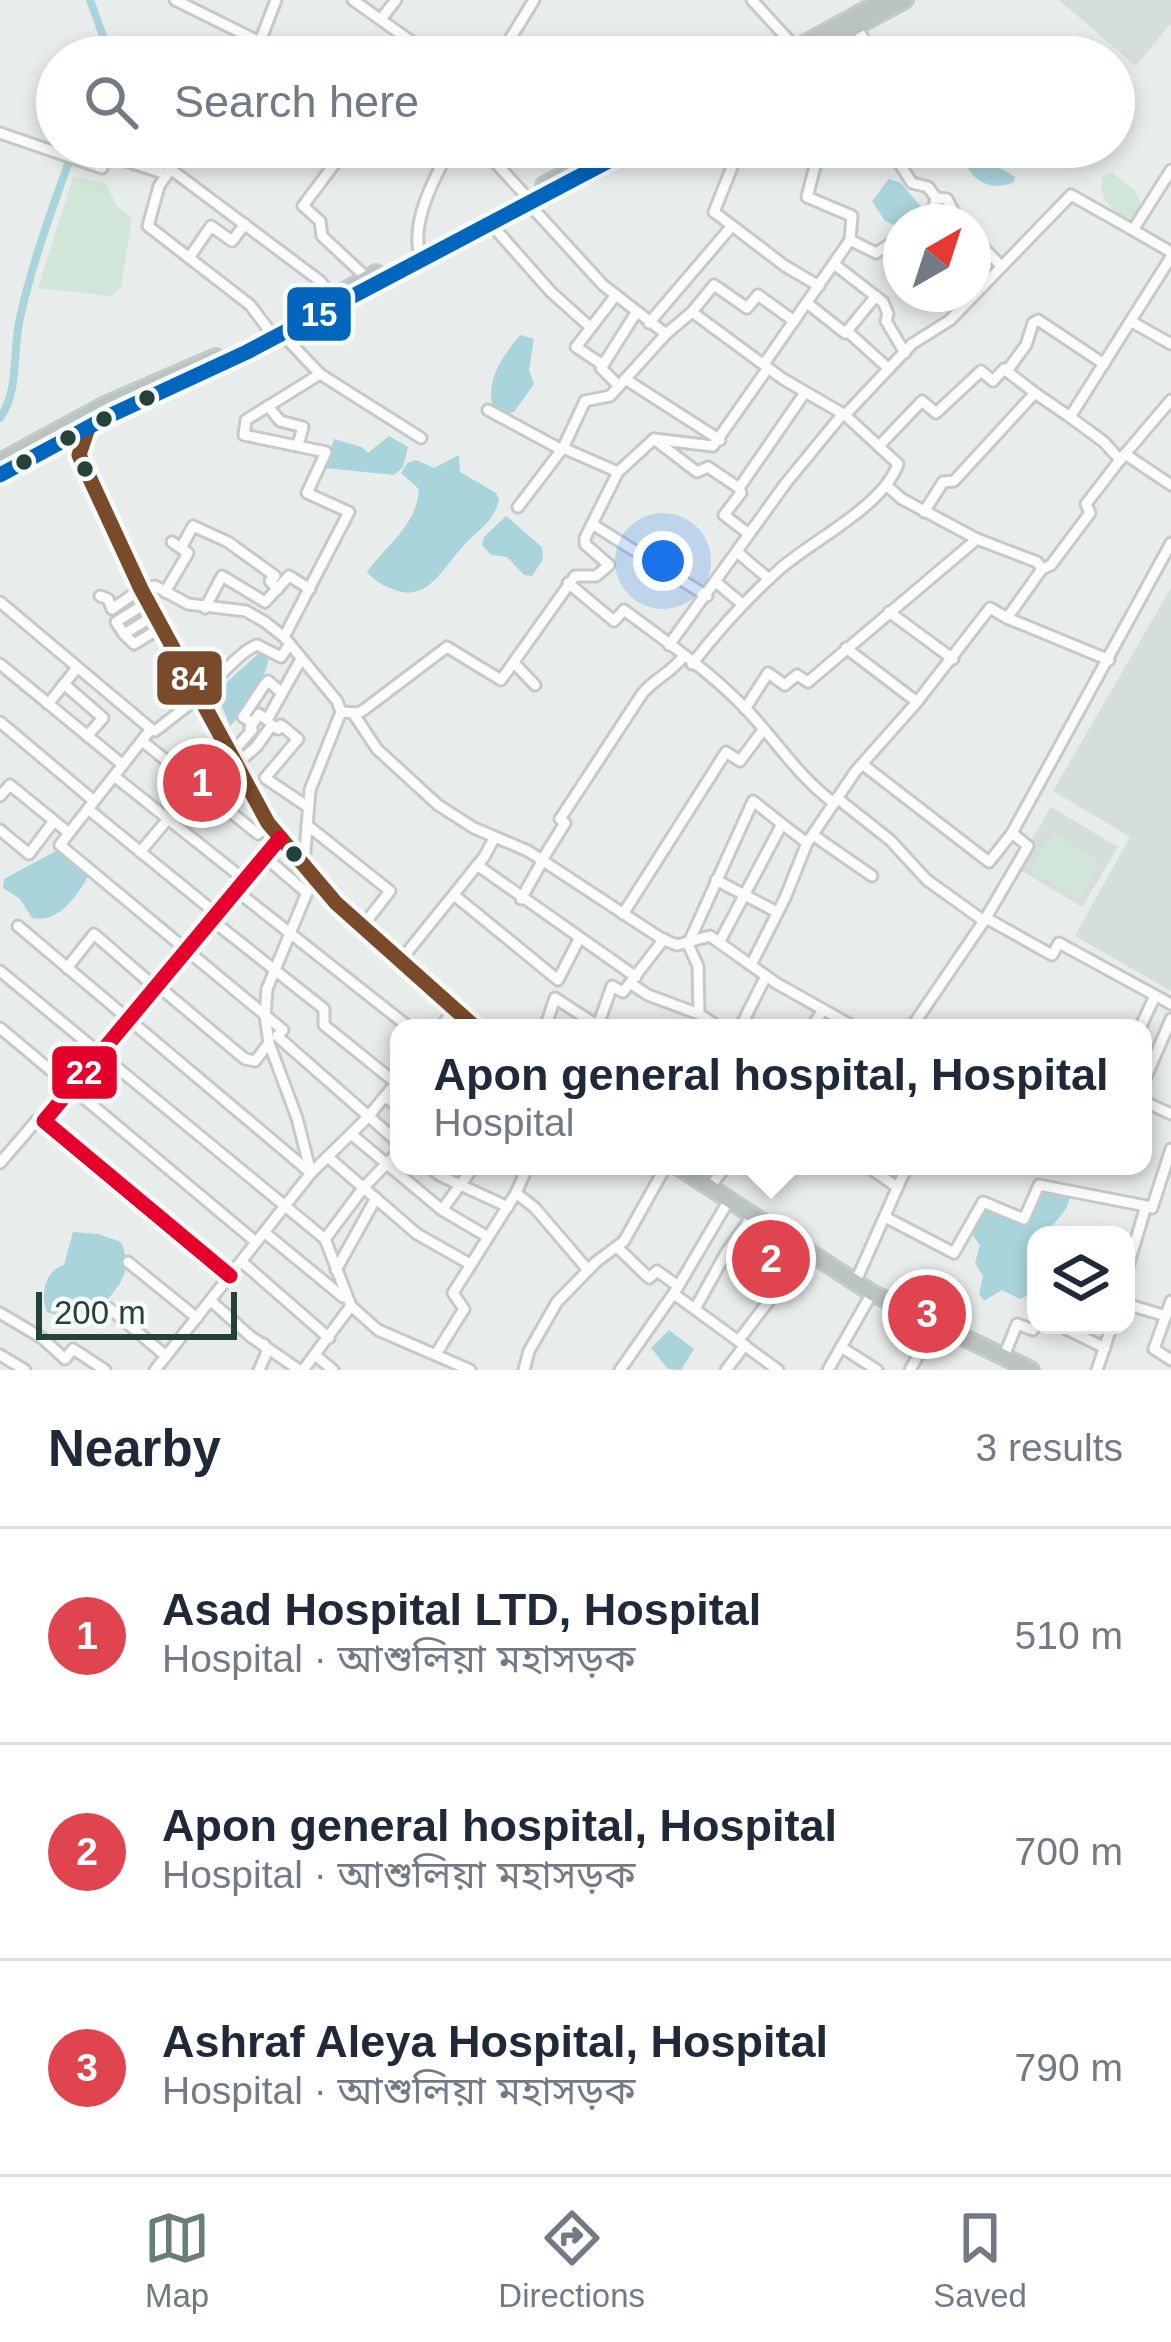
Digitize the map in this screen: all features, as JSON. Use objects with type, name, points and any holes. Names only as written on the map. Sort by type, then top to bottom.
[{"type":"highway","points":[[834,36],[905,0]]},
{"type":"highway","points":[[823,36],[876,2]]},
{"type":"highway","points":[[0,475],[490,224],[579,168]]},
{"type":"highway","points":[[0,462],[105,405],[276,332],[367,278],[591,168]]},
{"type":"highway","points":[[88,428],[80,455],[152,608],[268,823],[308,880],[466,1019]]},
{"type":"highway","points":[[691,1175],[872,1293],[1031,1370]]},
{"type":"street","points":[[175,0],[235,36]]},
{"type":"street","points":[[353,0],[404,36]]},
{"type":"street","points":[[380,19],[396,0]]},
{"type":"street","points":[[513,36],[534,0]]},
{"type":"street","points":[[752,0],[784,36]]},
{"type":"street","points":[[261,36],[271,2]]},
{"type":"street","points":[[856,26],[862,36]]},
{"type":"street","points":[[0,133],[36,146]]},
{"type":"street","points":[[157,168],[245,224],[320,280],[333,297]]},
{"type":"street","points":[[170,168],[148,226],[250,305],[320,374],[421,438]]},
{"type":"street","points":[[331,168],[303,206],[320,221],[322,236],[367,278]]},
{"type":"street","points":[[419,251],[416,236],[442,168]]},
{"type":"street","points":[[500,168],[564,245],[636,313],[666,334]]},
{"type":"street","points":[[731,168],[714,208],[731,227],[819,286]]},
{"type":"street","points":[[311,1174],[297,1118],[269,1043],[267,989],[293,932],[308,880],[310,790],[347,712],[381,698],[447,647],[501,680],[568,583],[580,574],[596,576],[609,566],[585,544],[618,472],[654,439],[713,446],[720,440],[850,240],[852,216],[807,196],[814,168]]},
{"type":"street","points":[[902,168],[912,183],[928,187],[950,204]]},
{"type":"street","points":[[1132,230],[1171,170]]},
{"type":"street","points":[[669,645],[843,416],[911,344],[950,320],[1071,195],[1171,254],[1070,417]]},
{"type":"street","points":[[935,204],[936,197]]},
{"type":"street","points":[[190,257],[211,226],[232,241],[245,224]]},
{"type":"street","points":[[490,224],[551,292],[590,327]]},
{"type":"street","points":[[649,322],[731,227]]},
{"type":"street","points":[[850,240],[876,253],[883,249]]},
{"type":"street","points":[[991,256],[1001,266]]},
{"type":"street","points":[[834,264],[887,309],[886,321],[904,353]]},
{"type":"street","points":[[518,507],[562,449],[585,401],[605,399],[714,285],[748,308],[758,295],[794,321]]},
{"type":"street","points":[[603,365],[576,347],[616,295]]},
{"type":"street","points":[[807,303],[844,333],[876,296]]},
{"type":"street","points":[[521,899],[565,823],[560,819],[651,682],[688,660],[769,579],[887,486],[898,464],[843,416],[804,394],[692,312]]},
{"type":"street","points":[[636,313],[602,370],[720,440]]},
{"type":"street","points":[[1007,371],[1038,320],[1104,364]]},
{"type":"street","points":[[1132,322],[1171,344]]},
{"type":"street","points":[[847,331],[889,369]]},
{"type":"street","points":[[879,446],[922,401],[936,413],[980,371],[993,381],[1003,370],[1123,457],[1171,485]]},
{"type":"street","points":[[244,435],[246,420],[320,374]]},
{"type":"street","points":[[925,512],[943,482],[955,481],[1035,393]]},
{"type":"street","points":[[749,534],[724,515],[804,394]]},
{"type":"street","points":[[1007,618],[1090,513],[1084,507],[1171,400]]},
{"type":"street","points":[[268,406],[280,421],[303,427],[298,446]]},
{"type":"street","points":[[488,410],[618,472]]},
{"type":"street","points":[[227,430],[326,452],[307,493],[349,512],[281,657],[257,645],[249,647],[217,682],[152,729],[60,845],[283,1030],[278,1036],[390,1139]]},
{"type":"street","points":[[654,439],[697,472],[708,467],[740,488]]},
{"type":"street","points":[[887,486],[925,512],[976,539],[1030,558],[1042,569]]},
{"type":"street","points":[[592,524],[707,596]]},
{"type":"street","points":[[165,592],[188,553],[176,545],[193,526],[274,577],[270,581],[278,589]]},
{"type":"street","points":[[745,709],[768,673],[785,685],[797,675],[808,682],[976,539]]},
{"type":"street","points":[[862,764],[989,862],[1012,833],[1171,542]]},
{"type":"street","points":[[737,552],[769,579]]},
{"type":"street","points":[[205,608],[222,576],[265,602],[290,576],[310,589]]},
{"type":"street","points":[[568,583],[614,621],[624,610],[688,660],[836,800],[890,841],[927,880],[1052,956],[1059,943],[1171,1004]]},
{"type":"street","points":[[716,583],[742,604]]},
{"type":"street","points":[[152,608],[116,622],[134,644],[152,608],[155,586],[205,608],[246,610],[287,641],[377,749],[449,812],[543,860],[664,939],[688,944],[710,935],[766,976],[840,1019]]},
{"type":"street","points":[[100,596],[112,608],[152,608]]},
{"type":"street","points":[[0,603],[152,729]]},
{"type":"street","points":[[751,965],[810,839],[836,800],[990,608],[1108,661]]},
{"type":"street","points":[[889,612],[953,659]]},
{"type":"street","points":[[846,648],[917,701]]},
{"type":"street","points":[[232,760],[259,714],[267,719],[302,659]]},
{"type":"street","points":[[0,664],[123,765]]},
{"type":"street","points":[[515,664],[536,685]]},
{"type":"street","points":[[48,704],[77,668]]},
{"type":"street","points":[[253,723],[243,717],[268,681],[283,693]]},
{"type":"street","points":[[64,684],[103,718],[88,736]]},
{"type":"street","points":[[0,722],[274,973],[324,1010],[324,1025],[390,1076]]},
{"type":"street","points":[[232,760],[256,747],[272,725],[278,729],[281,725],[298,739],[265,778],[308,807]]},
{"type":"street","points":[[623,914],[706,777],[726,752],[740,761],[763,730]]},
{"type":"street","points":[[142,741],[259,834],[268,823]]},
{"type":"street","points":[[114,776],[246,881]]},
{"type":"street","points":[[0,796],[10,785],[69,832]]},
{"type":"street","points":[[699,1014],[698,966],[688,944],[753,801],[782,824],[872,876]]},
{"type":"street","points":[[140,852],[168,819]]},
{"type":"street","points":[[0,830],[29,854],[54,821]]},
{"type":"street","points":[[721,941],[782,824]]},
{"type":"street","points":[[307,825],[390,891],[362,927]]},
{"type":"street","points":[[917,1019],[1028,846],[1012,833]]},
{"type":"street","points":[[44,1121],[280,838]]},
{"type":"street","points":[[400,961],[496,838]]},
{"type":"street","points":[[265,857],[308,880]]},
{"type":"street","points":[[477,866],[579,939],[620,962],[648,995],[706,1019]]},
{"type":"street","points":[[716,880],[778,912]]},
{"type":"street","points":[[238,892],[399,1019]]},
{"type":"street","points":[[454,895],[558,980],[579,939]]},
{"type":"street","points":[[18,926],[311,1174]]},
{"type":"street","points":[[67,968],[94,934],[245,1059],[255,1060],[269,1043]]},
{"type":"street","points":[[600,1019],[611,986],[623,992],[664,939]]},
{"type":"street","points":[[0,971],[325,1239],[348,1303],[328,1338],[301,1370],[250,1336],[211,1300]]},
{"type":"street","points":[[744,1019],[766,976]]},
{"type":"street","points":[[1144,1019],[1156,996]]},
{"type":"street","points":[[548,1019],[555,998],[585,1019]]},
{"type":"street","points":[[447,1019],[455,1009]]},
{"type":"street","points":[[818,1019],[824,1010]]},
{"type":"street","points":[[1152,1063],[1171,1019]]},
{"type":"street","points":[[0,1028],[256,1242]]},
{"type":"street","points":[[109,1308],[162,1365],[284,1206],[390,1090]]},
{"type":"street","points":[[385,1096],[390,1100]]},
{"type":"street","points":[[0,1163],[37,1120],[44,1121],[230,1276]]},
{"type":"street","points":[[351,1135],[390,1167]]},
{"type":"street","points":[[885,1217],[954,1253],[983,1202],[1024,1219],[1039,1185],[1152,1208],[1171,1149]]},
{"type":"street","points":[[329,1158],[417,1234],[470,1264]]},
{"type":"street","points":[[325,1239],[390,1160]]},
{"type":"street","points":[[400,1175],[442,1210],[488,1237]]},
{"type":"street","points":[[443,1175],[508,1207]]},
{"type":"street","points":[[442,1210],[468,1175]]},
{"type":"street","points":[[436,1354],[464,1309],[453,1293],[524,1175]]},
{"type":"street","points":[[524,1370],[529,1351],[557,1302],[618,1248],[661,1175]]},
{"type":"street","points":[[710,1187],[719,1175]]},
{"type":"street","points":[[880,1175],[897,1187]]},
{"type":"street","points":[[855,1283],[903,1175]]},
{"type":"street","points":[[516,1193],[535,1208],[588,1270]]},
{"type":"street","points":[[336,1270],[376,1198]]},
{"type":"street","points":[[635,1370],[622,1366],[676,1290],[729,1200]]},
{"type":"street","points":[[1135,1243],[1146,1206]]},
{"type":"street","points":[[697,1307],[752,1216]]},
{"type":"street","points":[[264,1232],[379,1330],[470,1370]]},
{"type":"street","points":[[618,1248],[649,1278],[657,1270],[773,1369]]},
{"type":"street","points":[[726,1370],[806,1252]]},
{"type":"street","points":[[128,1262],[197,1318]]},
{"type":"street","points":[[242,1262],[328,1338]]},
{"type":"street","points":[[828,1370],[872,1293]]},
{"type":"street","points":[[1171,1301],[1154,1349],[1171,1360]]},
{"type":"street","points":[[1135,1307],[1166,1316]]},
{"type":"street","points":[[0,1313],[42,1338],[65,1359],[73,1348],[105,1370]]},
{"type":"street","points":[[910,1370],[936,1324]]},
{"type":"street","points":[[1004,1356],[1017,1324],[1027,1328]]},
{"type":"street","points":[[1075,1334],[1105,1348]]},
{"type":"street","points":[[1096,1370],[1109,1334]]},
{"type":"street","points":[[259,1370],[267,1352],[264,1344]]},
{"type":"street","points":[[841,1347],[877,1370]]},
{"type":"street","points":[[316,1354],[333,1370]]},
{"type":"street","points":[[0,1355],[25,1370]]},
{"type":"shaded area","points":[[1059,0],[1171,0],[1171,23],[1136,66],[1135,36],[1101,36]]},
{"type":"shaded area","points":[[1171,588],[1171,991],[1075,936],[1130,837],[1053,791]]},
{"type":"shaded area","points":[[1051,807],[1118,847],[1082,907],[1015,867]]},
{"type":"green space","points":[[1112,172],[1135,191],[1142,206],[1131,220],[1112,209],[1104,197],[1103,175]]},
{"type":"green space","points":[[73,177],[106,183],[116,205],[132,218],[121,287],[111,296],[38,288]]},
{"type":"green space","points":[[1053,833],[1101,863],[1078,899],[1030,870]]},
{"type":"water","points":[[999,168],[1015,177],[1014,182],[988,185],[970,170]]},
{"type":"water","points":[[889,179],[901,183],[919,204],[883,204],[883,218],[872,201]]},
{"type":"water","points":[[520,335],[534,339],[529,370],[534,384],[514,412],[504,414],[493,408],[491,388],[502,360]]},
{"type":"water","points":[[389,436],[408,447],[403,467],[394,475],[325,468],[334,439],[368,453]]},
{"type":"water","points":[[459,455],[460,472],[496,493],[494,513],[424,588],[403,592],[380,583],[367,572],[406,525],[417,502],[419,489],[401,473],[407,463],[416,460],[434,468]]},
{"type":"water","points":[[506,516],[542,547],[543,559],[532,576],[524,575],[507,557],[491,555],[482,545]]},
{"type":"water","points":[[259,653],[269,656],[264,675],[230,726],[216,692]]},
{"type":"water","points":[[56,851],[88,877],[58,913],[32,918],[20,899],[3,888],[4,879]]},
{"type":"water","points":[[1043,1190],[1070,1194],[1052,1226],[1027,1226],[1027,1296],[1020,1299],[1002,1290],[984,1301],[979,1294],[983,1276],[975,1263],[980,1245],[973,1236],[975,1222],[986,1209],[1023,1224]]},
{"type":"water","points":[[73,1232],[121,1242],[126,1259],[125,1273],[114,1292],[108,1299],[95,1300],[75,1322],[47,1312],[44,1298],[48,1278],[64,1265]]},
{"type":"water","points":[[669,1330],[694,1349],[681,1370],[668,1369],[651,1348]]},
{"type":"waterway","points":[[90,0],[103,36]]},
{"type":"waterway","points":[[0,418],[10,395],[31,274],[67,168]]},
{"type":"transit line","name":"15","points":[[0,475],[111,415],[247,352],[595,168]]},
{"type":"transit line","name":"84","points":[[88,428],[79,455],[141,589],[268,823],[336,903],[466,1019]]},
{"type":"transit line","name":"22","points":[[230,1276],[44,1121],[280,838]]},
{"type":"place","name":"Asad Hospital LTD, Hospital","points":[[202,783]]},
{"type":"place","name":"Apon general hospital, Hospital","points":[[771,1259]]},
{"type":"place","name":"Ashraf Aleya Hospital, Hospital","points":[[927,1314]]}]
